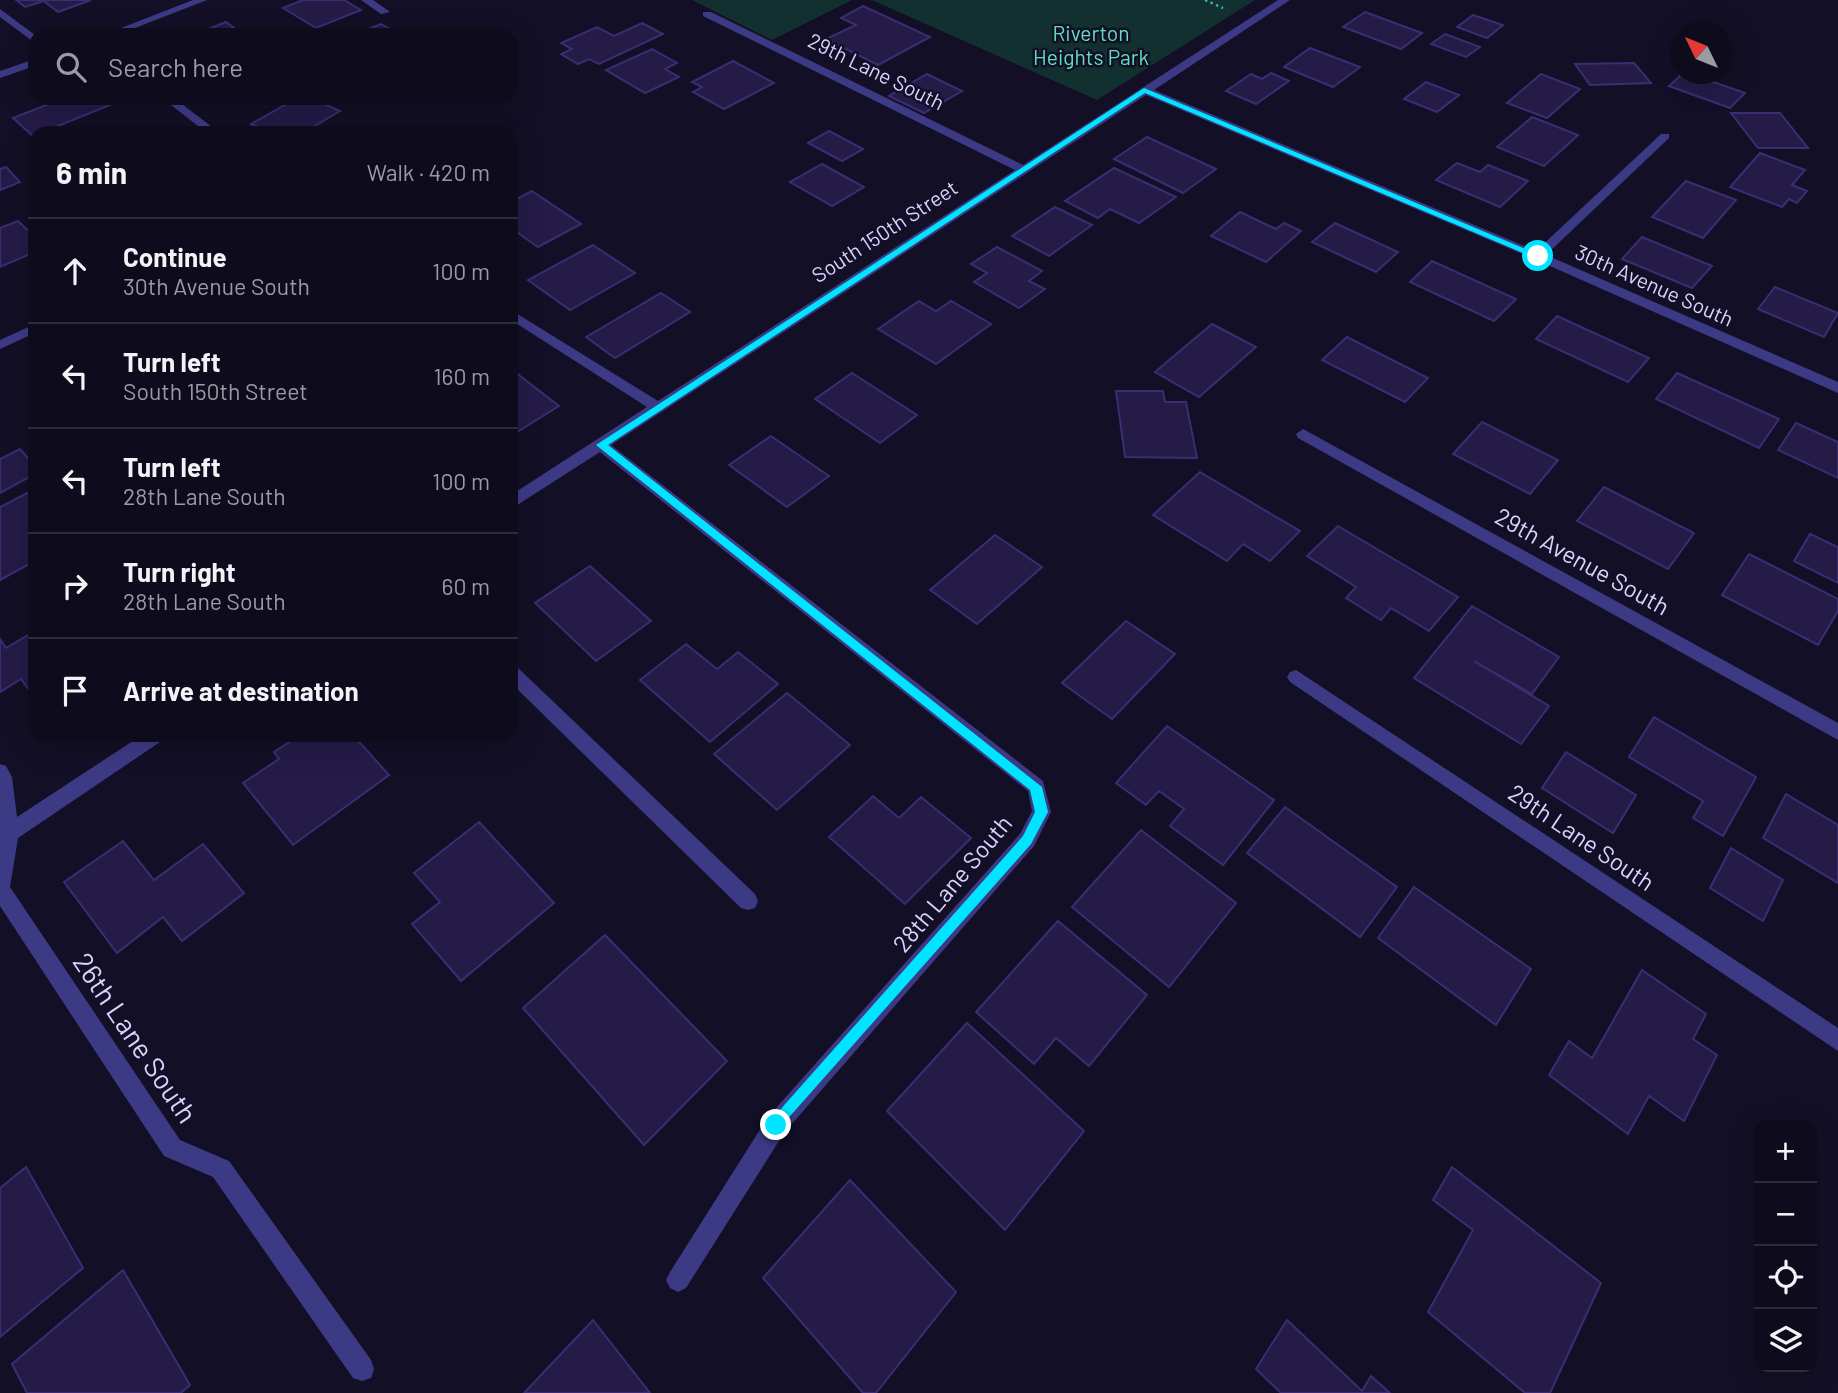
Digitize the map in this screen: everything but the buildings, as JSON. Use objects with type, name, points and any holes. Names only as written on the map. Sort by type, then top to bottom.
[{"type":"street","points":[[127,28],[202,0]]},
{"type":"street","points":[[366,0],[385,12]]},
{"type":"street","name":"South 150th Street","points":[[518,498],[1285,0]]},
{"type":"street","points":[[0,12],[28,34]]},
{"type":"street","name":"29th Lane South","points":[[707,14],[1024,170]]},
{"type":"street","points":[[0,75],[28,65]]},
{"type":"street","name":"30th Avenue South","points":[[1144,90],[1538,256],[1838,387]]},
{"type":"street","points":[[176,105],[205,126]]},
{"type":"street","points":[[1538,256],[1665,136]]},
{"type":"street","points":[[518,318],[657,407]]},
{"type":"street","points":[[0,345],[28,331]]},
{"type":"street","name":"29th Avenue South","points":[[1303,434],[1838,732]]},
{"type":"street","name":"28th Lane South","points":[[601,445],[1036,787],[1041,812],[1027,840],[776,1125],[678,1280]]},
{"type":"street","name":"29th Lane South","points":[[1296,677],[1838,1040]]},
{"type":"street","points":[[518,679],[748,901]]},
{"type":"street","points":[[4,836],[146,742]]},
{"type":"street","name":"26th Lane South","points":[[0,772],[3,777],[4,836],[0,888],[172,1148],[220,1169],[362,1368]]},
{"type":"green space","points":[[692,0],[852,0],[772,40]]},
{"type":"green space","name":"Riverton Heights Park","points":[[872,0],[1255,0],[1097,100]]},
{"type":"route","points":[[776,1125],[1027,840],[1041,812],[1036,787],[601,445],[1144,90],[1538,256]]}]
